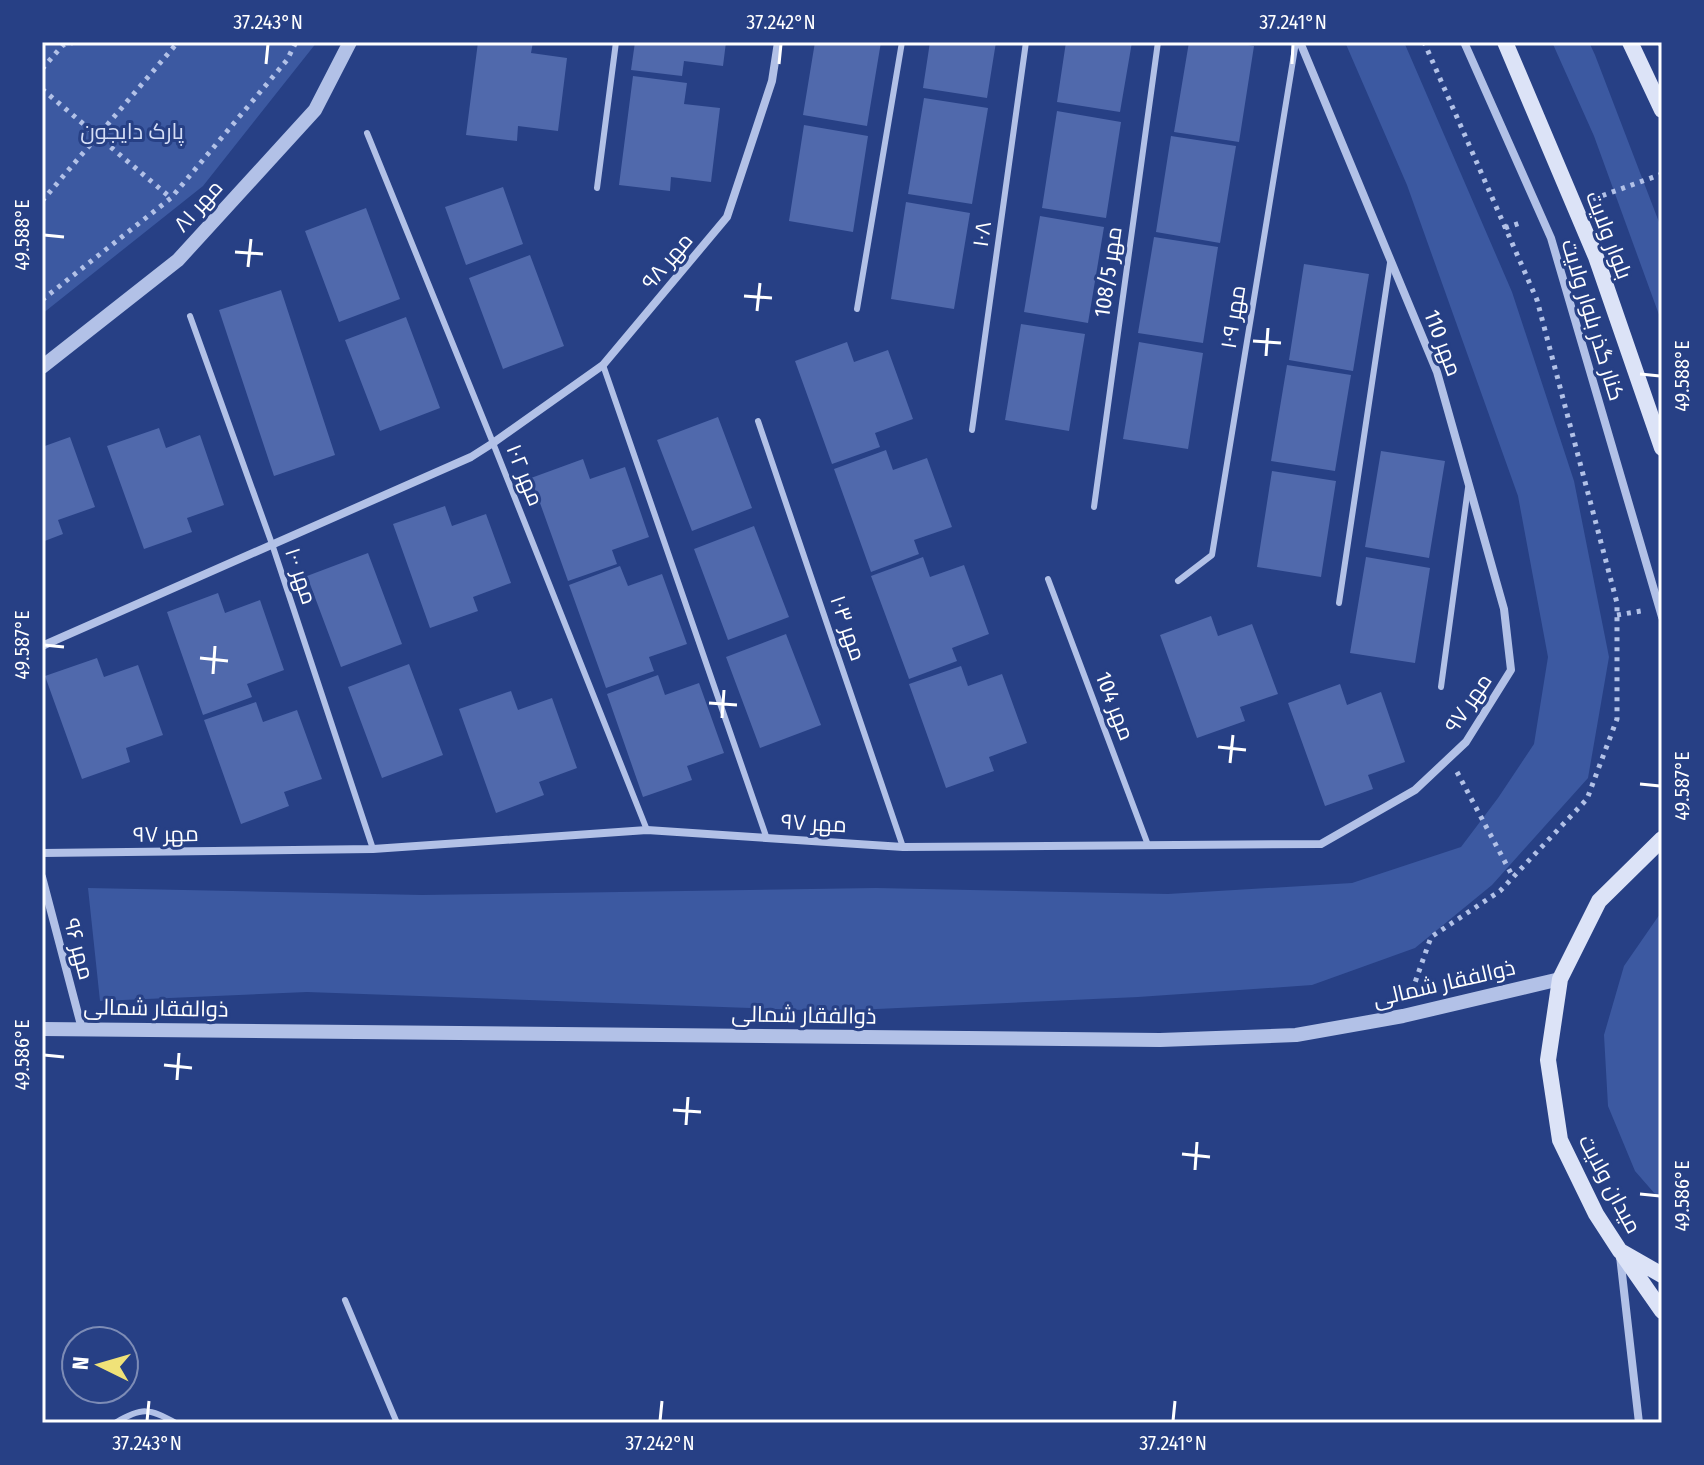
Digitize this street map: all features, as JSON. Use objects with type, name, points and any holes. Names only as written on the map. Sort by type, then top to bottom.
[{"type":"main road","name":"بلوار ولایت","points":[[1505,42],[1596,257],[1662,448]]},
{"type":"main road","points":[[1630,42],[1662,110]]},
{"type":"main road","name":"میدان ولایت","points":[[1662,839],[1599,901],[1560,979],[1548,1060],[1560,1140],[1596,1214],[1620,1251],[1662,1275]]},
{"type":"main road","points":[[1620,1251],[1662,1311]]},
{"type":"street","name":"مهر ۸۱","points":[[42,367],[178,260],[315,110],[350,42]]},
{"type":"street","name":"مهر ۹۸","points":[[42,646],[471,457],[603,365],[727,217],[772,81],[778,42]]},
{"type":"street","name":"مهر 110","points":[[1298,42],[1437,372],[1504,609],[1511,670]]},
{"type":"street","name":"کنار گذر بلوار ولایت","points":[[1464,42],[1551,238],[1662,617]]},
{"type":"street","name":"مهر ۹۷","points":[[42,853],[373,849],[647,830],[903,847],[1321,844],[1415,790],[1466,742],[1511,670]]},
{"type":"street","name":"مهر ۹۶","points":[[42,877],[82,1029]]},
{"type":"street","name":"ذوالفقار شمالی","points":[[42,1029],[1160,1040],[1296,1035],[1403,1016],[1560,979]]},
{"type":"street","points":[[1620,1251],[1639,1423]]},
{"type":"lane","points":[[597,188],[616,42]]},
{"type":"lane","points":[[857,309],[902,42]]},
{"type":"lane","name":"۱۰۸","points":[[972,430],[1026,42]]},
{"type":"lane","name":"مهر 108/5","points":[[1094,507],[1158,42]]},
{"type":"lane","name":"مهر ۱۰۹","points":[[1178,581],[1212,555],[1298,42]]},
{"type":"lane","name":"مهر ۱۰۲","points":[[367,133],[647,830]]},
{"type":"lane","points":[[1339,603],[1391,260]]},
{"type":"lane","name":"مهر ۱۰۰","points":[[190,316],[272,544],[373,849]]},
{"type":"lane","points":[[603,365],[767,839]]},
{"type":"lane","name":"مهر ۱۰۳","points":[[758,421],[903,847]]},
{"type":"lane","points":[[1441,687],[1468,482]]},
{"type":"lane","name":"مهر 104","points":[[1048,579],[1148,845]]},
{"type":"lane","points":[[345,1300],[397,1423]]},
{"type":"lane","points":[[115,1423],[135,1411],[159,1413],[176,1423]]},
{"type":"path","points":[[42,69],[63,45],[75,42]]},
{"type":"path","points":[[42,201],[178,42]]},
{"type":"path","points":[[42,300],[171,198],[287,60],[296,42]]},
{"type":"path","points":[[1403,1016],[1431,937],[1500,891],[1587,799],[1617,719],[1617,603],[1537,300],[1424,42]]},
{"type":"path","points":[[42,89],[171,198]]},
{"type":"path","points":[[1449,758],[1513,877]]},
{"type":"green space","name":"پارک دایجون","points":[[42,42],[317,42],[203,186],[42,314]]},
{"type":"green space","points":[[1345,42],[1404,42],[1512,292],[1574,481],[1609,657],[1588,778],[1492,885],[1415,948],[1312,985],[1138,997],[833,1011],[307,992],[100,1001],[88,888],[422,895],[876,888],[1168,894],[1352,883],[1461,847],[1534,744],[1548,657],[1518,496],[1407,185]]},
{"type":"green space","points":[[1552,42],[1589,42],[1595,55],[1662,230],[1662,323],[1594,136]]},
{"type":"green space","points":[[1662,911],[1662,1202],[1635,1171],[1608,1106],[1604,1035],[1624,966]]},
{"type":"building","points":[[478,42],[533,42],[531,53],[567,58],[558,131],[518,126],[517,141],[466,135]]},
{"type":"building","points":[[635,42],[726,42],[723,66],[684,61],[682,76],[631,70]]},
{"type":"building","points":[[815,42],[881,42],[867,126],[803,115]]},
{"type":"building","points":[[930,42],[996,42],[987,98],[923,88]]},
{"type":"building","points":[[1066,42],[1132,42],[1120,112],[1057,102]]},
{"type":"building","points":[[1189,42],[1231,42],[1254,46],[1239,142],[1174,132]]},
{"type":"building","points":[[633,76],[687,83],[684,104],[720,108],[711,182],[671,177],[670,191],[619,185]]},
{"type":"building","points":[[924,98],[988,108],[972,204],[908,194]]},
{"type":"building","points":[[1057,111],[1121,122],[1106,218],[1042,208]]},
{"type":"building","points":[[804,125],[868,136],[853,232],[789,221]]},
{"type":"building","points":[[1171,136],[1236,146],[1220,243],[1156,232]]},
{"type":"building","points":[[503,187],[523,244],[466,265],[445,207]]},
{"type":"building","points":[[906,202],[970,213],[954,309],[891,299]]},
{"type":"building","points":[[366,208],[400,299],[339,322],[305,231]]},
{"type":"building","points":[[1040,216],[1104,227],[1088,323],[1024,312]]},
{"type":"building","points":[[1154,237],[1218,247],[1203,343],[1138,333]]},
{"type":"building","points":[[530,255],[564,346],[503,369],[469,278]]},
{"type":"building","points":[[1304,264],[1369,274],[1353,371],[1289,360]]},
{"type":"building","points":[[281,290],[335,455],[274,476],[219,310]]},
{"type":"building","points":[[406,317],[440,408],[380,431],[345,340]]},
{"type":"building","points":[[1021,324],[1085,334],[1069,431],[1005,420]]},
{"type":"building","points":[[847,342],[854,362],[888,350],[913,419],[875,433],[880,447],[832,464],[795,361]]},
{"type":"building","points":[[1139,342],[1203,353],[1188,449],[1123,439]]},
{"type":"building","points":[[1287,365],[1351,375],[1335,471],[1271,461]]},
{"type":"building","points":[[718,417],[752,508],[692,531],[657,440]]},
{"type":"building","points":[[159,428],[166,448],[200,435],[224,505],[187,518],[192,532],[144,549],[107,446]]},
{"type":"building","points":[[70,437],[95,507],[58,520],[63,534],[42,542],[42,447]]},
{"type":"building","points":[[886,450],[893,470],[927,458],[952,527],[914,540],[919,554],[871,572],[834,469]]},
{"type":"building","points":[[1381,451],[1445,461],[1429,558],[1365,547]]},
{"type":"building","points":[[583,459],[590,479],[625,467],[649,537],[612,550],[617,564],[568,581],[531,478]]},
{"type":"building","points":[[1272,471],[1336,481],[1321,577],[1257,567]]},
{"type":"building","points":[[445,506],[452,526],[486,514],[511,583],[473,597],[478,611],[430,628],[393,524]]},
{"type":"building","points":[[754,526],[789,617],[728,640],[694,549]]},
{"type":"building","points":[[368,553],[402,644],[341,667],[307,576]]},
{"type":"building","points":[[923,557],[930,577],[964,565],[989,634],[952,648],[957,661],[909,679],[871,576]]},
{"type":"building","points":[[1366,557],[1430,568],[1415,663],[1350,653]]},
{"type":"building","points":[[620,566],[628,586],[662,574],[687,644],[649,657],[654,671],[606,688],[569,585]]},
{"type":"building","points":[[218,593],[225,613],[260,600],[284,670],[247,684],[252,697],[203,715],[167,612]]},
{"type":"building","points":[[1211,616],[1218,636],[1252,624],[1278,694],[1240,707],[1245,721],[1197,738],[1160,635]]},
{"type":"building","points":[[786,634],[821,725],[760,748],[726,657]]},
{"type":"building","points":[[97,658],[104,677],[138,665],[163,735],[126,748],[130,762],[82,779],[45,676]]},
{"type":"building","points":[[409,664],[443,755],[382,778],[348,687]]},
{"type":"building","points":[[961,666],[968,686],[1002,674],[1027,743],[989,757],[994,771],[946,788],[909,684]]},
{"type":"building","points":[[658,675],[665,695],[699,683],[724,753],[687,766],[692,780],[643,797],[607,694]]},
{"type":"building","points":[[1340,684],[1347,705],[1381,692],[1405,762],[1368,775],[1373,789],[1325,806],[1288,703]]},
{"type":"building","points":[[511,691],[518,710],[552,698],[577,768],[539,782],[544,795],[496,813],[459,709]]},
{"type":"building","points":[[256,702],[263,722],[297,710],[322,779],[284,792],[289,806],[241,824],[204,720]]}]
